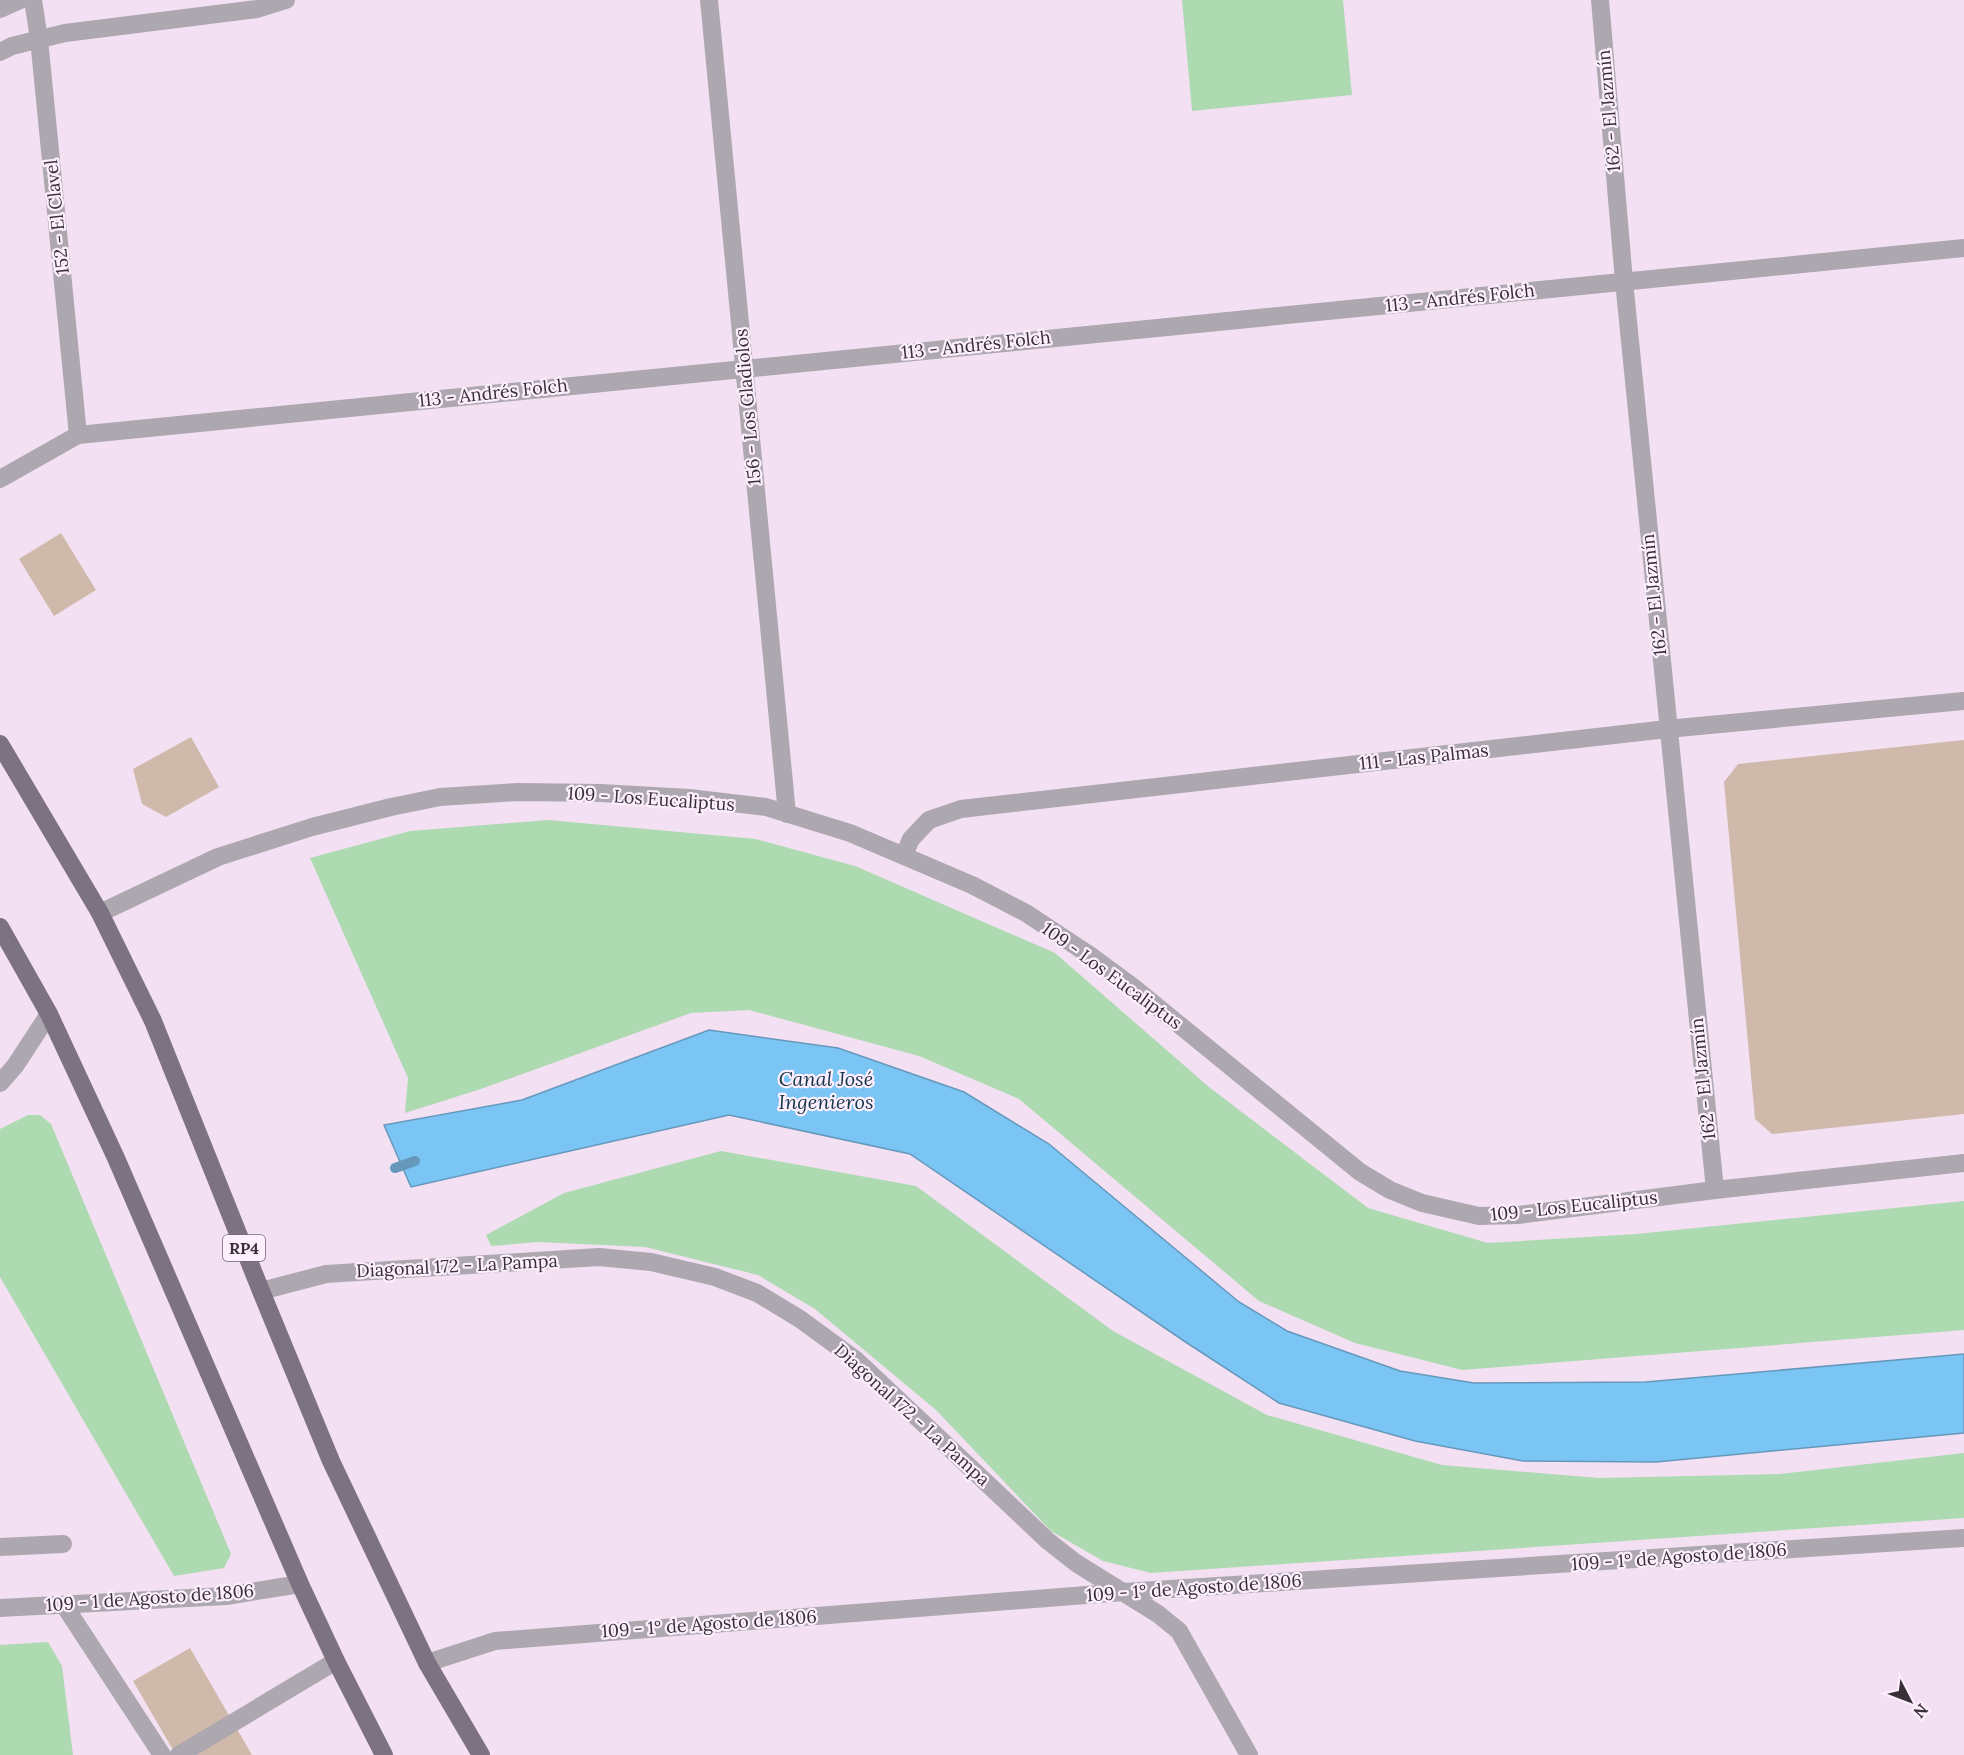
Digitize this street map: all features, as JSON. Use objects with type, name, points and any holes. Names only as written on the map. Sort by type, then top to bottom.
[{"type":"main road","name":"RP4","points":[[0,744],[100,913],[153,1021],[331,1461],[427,1663],[481,1755]]},
{"type":"main road","points":[[0,927],[49,1014],[116,1158],[300,1584],[384,1755]]},
{"type":"street","points":[[0,9],[20,0]]},
{"type":"street","name":"152 - El Clavel","points":[[33,0],[39,39],[78,435]]},
{"type":"street","points":[[0,52],[12,46],[65,33],[257,9],[286,0]]},
{"type":"street","name":"156 - Los Gladiolos","points":[[709,0],[787,814]]},
{"type":"street","name":"162 - El Jazmín","points":[[1600,0],[1624,281],[1667,729],[1715,1190]]},
{"type":"street","name":"113 - Andrés Folch","points":[[0,480],[78,435],[1964,248]]},
{"type":"street","name":"111 - Las Palmas","points":[[904,855],[911,839],[929,820],[961,809],[1667,729],[1964,701]]},
{"type":"street","name":"109 - Los Eucaliptus","points":[[100,913],[218,857],[312,827],[440,797],[518,792],[601,793],[689,798],[766,807],[850,833],[904,855],[972,885],[1026,913],[1091,956],[1132,987],[1360,1172],[1390,1190],[1422,1203],[1479,1216],[1518,1215],[1715,1190],[1964,1163]]},
{"type":"street","points":[[0,1083],[15,1066],[49,1014]]},
{"type":"street","name":"Diagonal 172 - La Pampa","points":[[261,1291],[326,1274],[599,1257],[651,1262],[715,1277],[757,1293],[800,1319],[856,1360],[1048,1541],[1077,1563],[1158,1614],[1179,1631],[1250,1755]]},
{"type":"street","name":"109 - 1° de Agosto de 1806","points":[[427,1663],[495,1641],[1124,1592],[1964,1538]]},
{"type":"street","points":[[0,1547],[63,1544]]},
{"type":"street","name":"109 - 1 de Agosto de 1806","points":[[0,1608],[226,1596],[300,1584]]},
{"type":"street","points":[[64,1605],[162,1755]]},
{"type":"street","points":[[178,1755],[336,1661]]},
{"type":"green space","points":[[1182,0],[1343,0],[1352,95],[1192,111]]},
{"type":"green space","points":[[548,820],[756,839],[855,866],[1055,953],[1209,1087],[1368,1208],[1488,1243],[1636,1234],[1964,1201],[1964,1330],[1462,1370],[1355,1343],[1259,1301],[1019,1099],[919,1056],[749,1010],[691,1013],[481,1089],[405,1113],[408,1078],[310,858],[410,831]]},
{"type":"green space","points":[[28,1115],[40,1115],[51,1124],[231,1554],[224,1568],[174,1576],[0,1277],[0,1129]]},
{"type":"green space","points":[[721,1151],[916,1186],[1113,1331],[1267,1415],[1442,1465],[1599,1478],[1780,1474],[1964,1453],[1964,1518],[1151,1573],[1103,1561],[1051,1531],[936,1410],[815,1309],[758,1275],[645,1247],[538,1242],[491,1246],[486,1235],[564,1193]]},
{"type":"green space","points":[[48,1642],[62,1666],[73,1755],[0,1755],[0,1645]]},
{"type":"water","name":"Canal José Ingenieros","points":[[709,1030],[838,1048],[964,1092],[1049,1144],[1239,1302],[1287,1331],[1400,1371],[1474,1383],[1646,1382],[1964,1354],[1964,1433],[1656,1462],[1523,1461],[1415,1441],[1279,1403],[910,1154],[729,1115],[411,1187],[384,1125],[522,1100]]},
{"type":"building","points":[[61,533],[96,590],[54,616],[19,559]]},
{"type":"building","points":[[191,737],[219,787],[166,817],[142,804],[133,769]]},
{"type":"building","points":[[1964,740],[1964,1114],[1772,1134],[1755,1119],[1724,782],[1738,764]]},
{"type":"building","points":[[190,1648],[252,1755],[176,1755],[133,1681]]},
{"type":"waterway","points":[[395,1168],[415,1161]]}]
